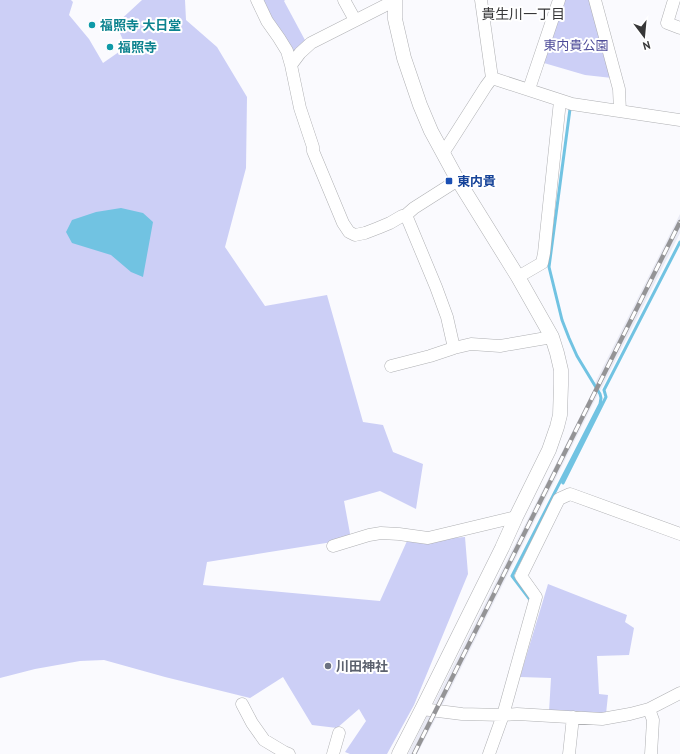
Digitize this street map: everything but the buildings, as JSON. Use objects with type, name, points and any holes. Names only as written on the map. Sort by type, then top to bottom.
[{"type":"street","points":[[257,0],[267,21],[287,51],[300,108],[314,151],[336,209],[349,232],[355,235],[365,233],[390,223],[406,215],[414,208],[458,180]]},
{"type":"street","points":[[344,0],[355,20]]},
{"type":"street","points":[[443,153],[492,78],[481,0]]},
{"type":"street","points":[[529,89],[559,0]]},
{"type":"street","points":[[595,0],[619,89],[620,112]]},
{"type":"street","points":[[674,0],[667,23],[680,28]]},
{"type":"street","points":[[291,65],[300,53],[311,43],[394,1],[398,36],[411,79],[431,131],[458,180],[518,277],[552,337],[558,352],[561,370],[562,385],[560,415],[549,450],[499,555],[399,754]]},
{"type":"street","points":[[492,78],[572,104],[680,120]]},
{"type":"street","points":[[518,277],[542,262],[560,101]]},
{"type":"street","points":[[406,215],[447,317],[454,348]]},
{"type":"street","points":[[391,366],[471,344],[500,346],[552,337]]},
{"type":"street","points":[[489,754],[503,715],[536,597],[521,576],[559,499],[570,494],[680,534]]},
{"type":"street","points":[[333,546],[381,533],[428,538],[516,517]]},
{"type":"street","points":[[422,709],[462,714],[517,714],[602,719],[649,709],[680,693]]},
{"type":"street","points":[[242,704],[252,723],[264,740],[289,754]]},
{"type":"street","points":[[649,709],[653,720],[651,754]]},
{"type":"street","points":[[569,754],[573,717]]},
{"type":"street","points":[[332,754],[339,733]]},
{"type":"shaded area","points":[[121,208],[143,213],[153,222],[143,277],[131,272],[111,255],[72,243],[66,232],[72,220],[96,212]]},
{"type":"shaded area","points":[[680,214],[680,233],[600,391],[595,383]]},
{"type":"shaded area","points":[[594,389],[598,394],[441,708],[432,707]]},
{"type":"shaded area","points":[[428,714],[437,716],[417,754],[408,754]]},
{"type":"green space","points":[[0,0],[71,0],[73,2],[69,15],[89,39],[103,63],[126,47],[116,24],[142,0],[185,0],[186,20],[217,47],[247,97],[246,168],[225,247],[265,306],[327,295],[363,422],[383,425],[393,452],[423,464],[416,509],[380,491],[344,501],[351,539],[207,562],[203,585],[380,601],[407,541],[465,537],[468,574],[414,705],[387,754],[350,754],[345,752],[366,721],[359,709],[337,728],[312,725],[283,677],[250,698],[104,660],[80,661],[35,669],[0,678]]},
{"type":"green space","points":[[259,0],[285,0],[284,1],[306,42],[293,57]]},
{"type":"green space","name":"東内貴公園","points":[[565,0],[591,0],[612,78],[585,75],[544,63]]},
{"type":"green space","points":[[548,584],[627,615],[625,622],[634,628],[629,655],[597,656],[599,694],[608,695],[606,714],[549,712],[551,678],[520,677]]},
{"type":"waterway","points":[[531,601],[512,576],[600,404],[601,398],[577,356],[569,338],[562,320],[549,267],[570,109]]},
{"type":"waterway","points":[[563,483],[606,397],[604,390],[680,242]]},
{"type":"railway","points":[[414,754],[680,222]]},
{"type":"place","name":"福照寺 大日堂","points":[[92,25]]},
{"type":"place","name":"福照寺","points":[[110,47]]},
{"type":"place","name":"東内貴","points":[[449,181]]},
{"type":"place","name":"川田神社","points":[[328,666]]},
{"type":"district","name":"貴生川一丁目","points":[[523,14]]}]
